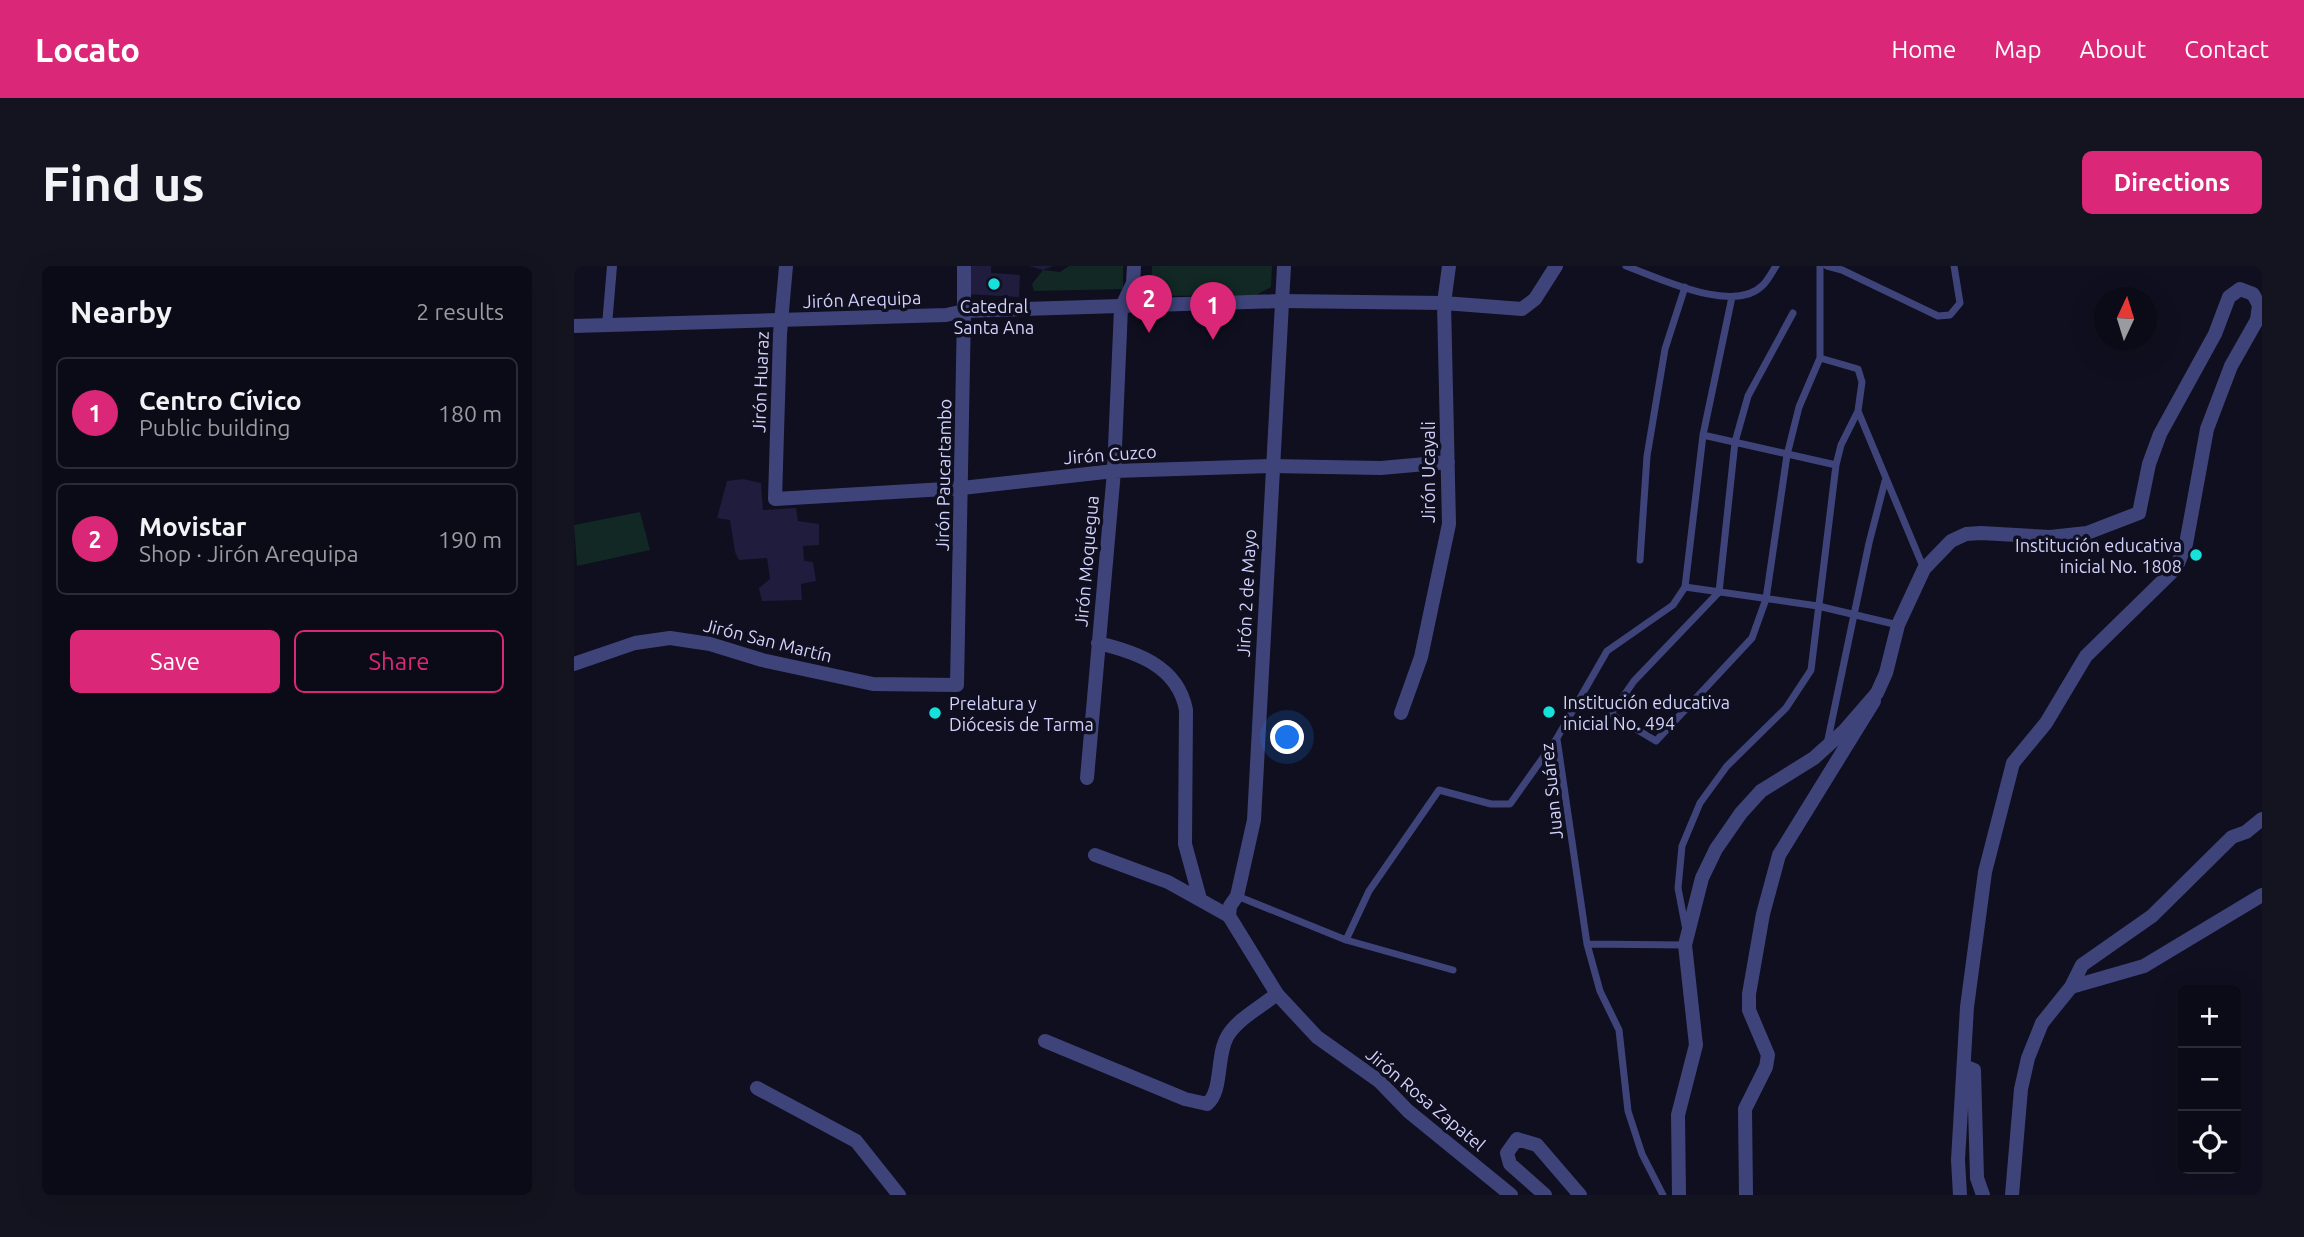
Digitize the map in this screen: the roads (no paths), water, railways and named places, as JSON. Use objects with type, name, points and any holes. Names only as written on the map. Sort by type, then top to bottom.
[{"type":"street","points":[[607,325],[612,266]]},
{"type":"street","name":"Jirón Huaraz","points":[[775,499],[781,320],[786,266]]},
{"type":"street","name":"Jirón Paucartambo","points":[[957,684],[964,266]]},
{"type":"street","name":"Jirón Moquegua","points":[[1087,778],[1114,471],[1121,308],[1133,283],[1134,266]]},
{"type":"street","name":"Jirón 2 de Mayo","points":[[1229,916],[1230,906],[1237,896],[1254,820],[1284,266]]},
{"type":"street","name":"Jirón Ucayali","points":[[1401,713],[1422,657],[1449,524],[1444,303],[1449,266]]},
{"type":"street","name":"Jirón Arequipa","points":[[574,326],[946,315],[964,312],[1281,301],[1444,303],[1511,310],[1529,306],[1556,266]]},
{"type":"street","points":[[1746,1195],[1745,1109],[1766,1067],[1768,1055],[1749,1010],[1749,994],[1763,914],[1779,855],[1835,768],[1877,693],[1886,673],[1898,625],[1924,569],[1951,541],[1966,534],[2050,537],[2087,533],[2139,513],[2149,464],[2160,434],[2215,334],[2229,297],[2241,289],[2258,291],[2257,320],[2231,366],[2207,429],[2186,544],[2176,568],[2086,656],[2053,712],[2013,764],[1985,872],[1967,1007],[1958,1160],[1960,1195]]},
{"type":"street","name":"Jirón Cuzco","points":[[775,499],[962,488],[1114,471],[1272,466],[1381,468],[1448,462]]},
{"type":"street","name":"Jirón San Martín","points":[[574,664],[635,643],[670,638],[710,644],[762,660],[873,684],[957,684]]},
{"type":"street","points":[[1098,643],[1132,651],[1177,682],[1184,695],[1185,844],[1200,899]]},
{"type":"street","points":[[1679,1195],[1678,1115],[1696,1045],[1686,940],[1702,878],[1716,849],[1741,813],[1761,791],[1827,746],[1877,693]]},
{"type":"street","points":[[2012,1195],[2021,1089],[2028,1058],[2042,1023],[2071,987],[2082,965],[2152,916],[2232,837],[2246,832],[2262,819]]},
{"type":"street","name":"Jirón Rosa Zapatel","points":[[1095,855],[1168,882],[1229,916],[1277,994],[1317,1037],[1380,1081],[1408,1111],[1511,1195]]},
{"type":"street","points":[[2071,987],[2144,966],[2262,895]]},
{"type":"street","points":[[1045,1041],[1185,1099],[1208,1104],[1217,1090],[1219,1060],[1229,1033],[1277,994]]},
{"type":"street","points":[[1964,1066],[1974,1070],[1977,1178],[1983,1195]]},
{"type":"street","points":[[757,1088],[856,1141],[899,1195]]},
{"type":"street","name":"Jirón Rosa Zapatel","points":[[1545,1195],[1510,1164],[1507,1153],[1517,1139],[1537,1145],[1580,1195]]},
{"type":"lane","points":[[1626,266],[1702,293],[1732,297],[1752,292],[1763,285],[1776,266]]},
{"type":"lane","points":[[1793,313],[1748,396],[1735,442],[1719,592],[1634,681],[1611,714],[1656,741],[1752,638],[1766,598],[1787,455],[1799,407],[1820,358],[1820,266]]},
{"type":"lane","points":[[1827,266],[1842,270],[1938,316],[1950,315],[1960,303],[1954,266]]},
{"type":"lane","points":[[1640,560],[1647,456],[1660,376],[1665,349],[1685,287]]},
{"type":"lane","points":[[1732,297],[1703,435],[1685,587],[1818,606],[1898,625]]},
{"type":"lane","points":[[1587,944],[1686,940],[1678,888],[1682,846],[1700,803],[1727,766],[1786,708],[1811,670],[1836,465],[1840,445],[1858,411],[1862,382],[1858,369],[1820,358]]},
{"type":"lane","points":[[1858,411],[1924,569]]},
{"type":"lane","points":[[1703,435],[1836,465]]},
{"type":"lane","points":[[1827,746],[1869,543],[1885,481]]},
{"type":"lane","name":"Juan Suárez","points":[[1663,1195],[1642,1154],[1628,1111],[1619,1030],[1600,991],[1587,944],[1557,738],[1608,651],[1673,605],[1685,587]]},
{"type":"lane","points":[[1346,940],[1369,891],[1439,790],[1491,804],[1510,804],[1557,738]]},
{"type":"lane","points":[[1237,896],[1346,940],[1453,970]]},
{"type":"place","name":"Catedral Santa Ana","points":[[994,284]]},
{"type":"place","name":"Movistar","points":[[1149,333]]},
{"type":"place","name":"Centro Cívico","points":[[1213,340]]},
{"type":"place","name":"Institución educativa inicial No. 1808","points":[[2196,555]]},
{"type":"place","name":"Institución educativa inicial No. 494","points":[[1549,712]]},
{"type":"place","name":"Prelatura y Diócesis de Tarma","points":[[935,713]]}]
